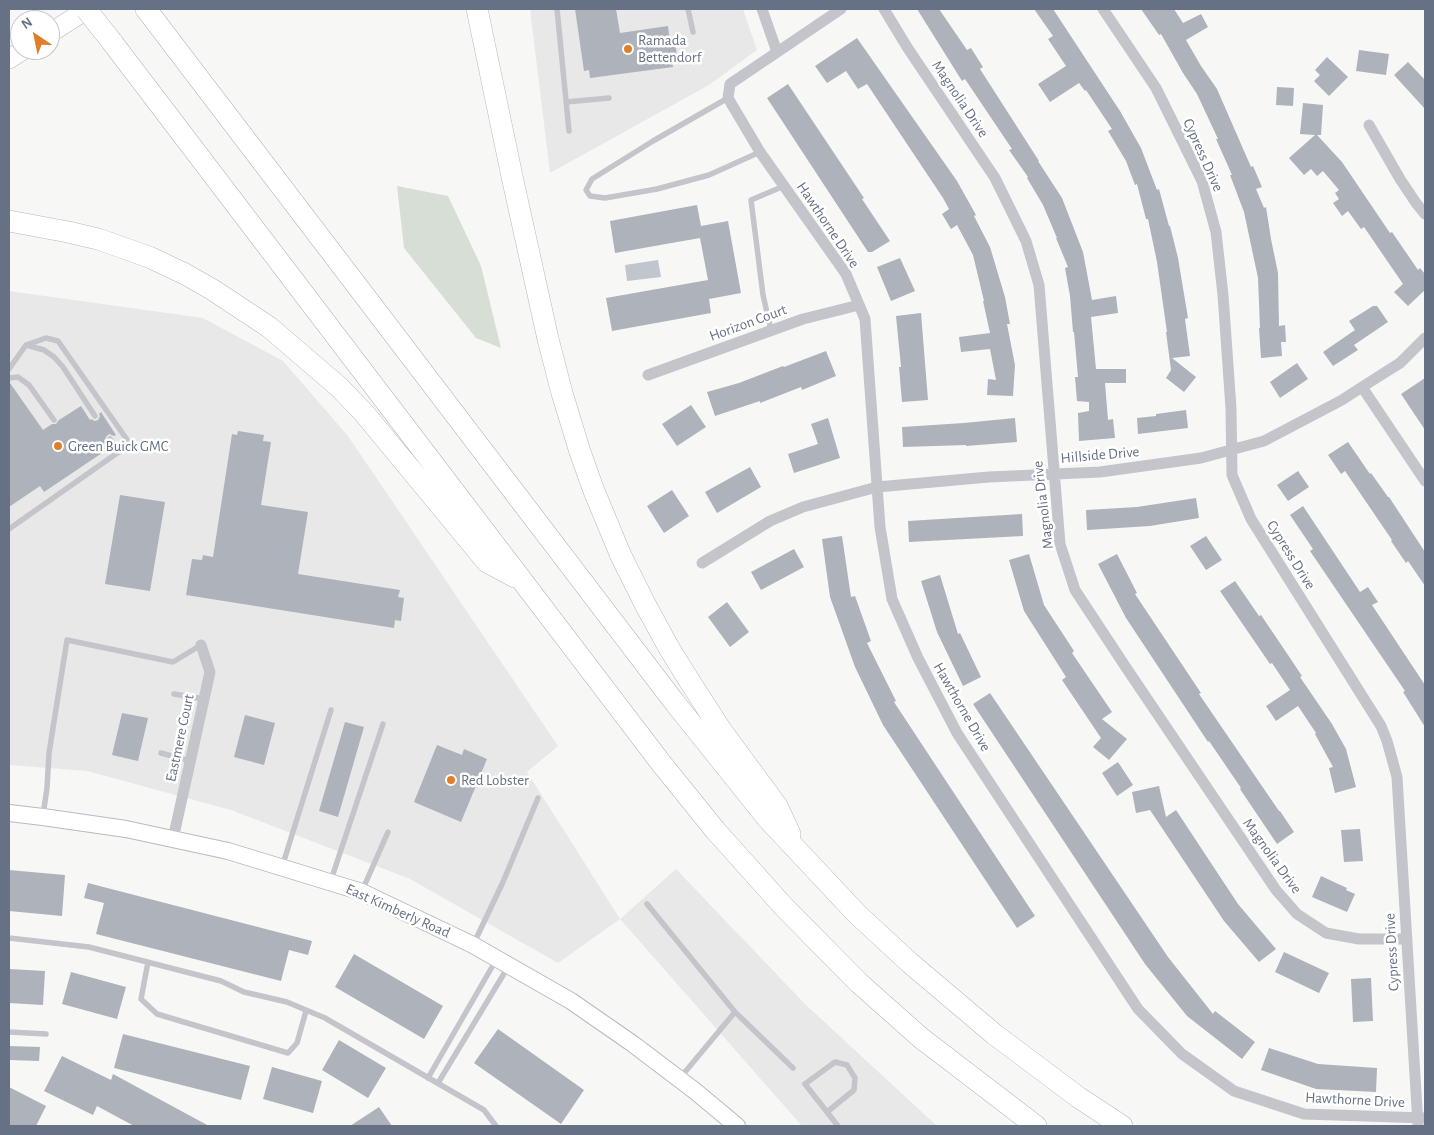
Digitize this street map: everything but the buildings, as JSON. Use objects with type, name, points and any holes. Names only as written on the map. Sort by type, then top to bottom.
[{"type":"highway","points":[[87,9],[661,764],[715,830],[784,908],[859,983],[921,1038],[1036,1126]]},
{"type":"highway","points":[[477,9],[548,339],[562,393],[594,491],[621,556],[669,648],[721,730],[777,806],[798,850]]},
{"type":"highway","points":[[149,12],[680,710],[751,799],[857,914],[946,994],[1040,1069],[1122,1126]]},
{"type":"highway","points":[[9,221],[98,239],[149,257],[185,274],[269,327],[339,387],[369,419],[487,562],[521,580]]},
{"type":"main road","points":[[60,27],[87,9]]},
{"type":"main road","name":"East Kimberly Road","points":[[9,813],[126,829],[228,851],[362,892],[473,945],[572,1001],[634,1044],[696,1091],[734,1125]]},
{"type":"street","points":[[762,9],[777,52]]},
{"type":"street","points":[[728,98],[730,84],[841,9]]},
{"type":"street","name":"Magnolia Drive","points":[[884,9],[907,47],[995,178],[1026,240],[1038,285],[1060,544],[1076,590],[1130,674],[1276,890],[1297,914],[1326,933],[1360,939],[1407,939]]},
{"type":"street","name":"Cypress Drive","points":[[1103,9],[1156,88],[1202,181],[1216,232],[1223,295],[1231,408],[1232,475],[1250,519],[1380,726],[1387,741],[1397,777],[1420,1121]]},
{"type":"street","name":"Hawthorne Drive","points":[[728,98],[760,152],[846,274],[865,319],[880,527],[892,599],[918,658],[958,734],[1138,1009],[1182,1054],[1234,1091],[1304,1114],[1420,1121]]},
{"type":"street","points":[[1369,125],[1416,203],[1425,214]]},
{"type":"street","name":"Horizon Court","points":[[648,375],[803,319],[859,305]]},
{"type":"street","name":"Hillside Drive","points":[[702,563],[770,521],[804,507],[877,487],[989,477],[1100,472],[1201,458],[1264,441],[1342,400],[1400,363],[1425,338]]},
{"type":"street","points":[[1362,387],[1425,482]]},
{"type":"street","name":"Eastmere Court","points":[[173,839],[210,672],[201,645]]},
{"type":"lane","points":[[557,9],[569,131]]},
{"type":"lane","points":[[688,9],[692,32]]},
{"type":"lane","points":[[566,102],[609,98]]},
{"type":"lane","points":[[728,98],[592,179],[586,190],[590,196],[605,198],[657,188],[709,175],[760,152]]},
{"type":"lane","points":[[771,330],[763,295],[751,200],[784,186]]},
{"type":"lane","points":[[9,368],[26,345],[46,338],[58,340],[130,444],[9,529]]},
{"type":"lane","points":[[26,345],[44,350],[54,357],[63,367],[95,416]]},
{"type":"lane","points":[[9,378],[18,377],[29,385],[54,420]]},
{"type":"lane","points":[[110,439],[119,452]]},
{"type":"lane","points":[[43,817],[49,753],[67,640],[172,662],[201,645]]},
{"type":"lane","points":[[174,694],[204,699]]},
{"type":"lane","points":[[282,867],[330,710]]},
{"type":"lane","points":[[330,882],[383,724]]},
{"type":"lane","points":[[161,753],[190,761]]},
{"type":"lane","points":[[473,945],[503,882],[538,798]]},
{"type":"lane","points":[[362,892],[388,832]]},
{"type":"lane","points":[[648,904],[735,1012],[793,1068]]},
{"type":"lane","points":[[9,938],[89,948],[221,981],[244,992],[286,1002],[325,1018],[484,1110],[496,1126]]},
{"type":"lane","points":[[148,962],[141,999],[157,1014],[288,1053],[297,1043],[306,1010]]},
{"type":"lane","points":[[428,1078],[503,962]]},
{"type":"lane","points":[[438,1083],[503,962]]},
{"type":"lane","points":[[679,1079],[735,1012]]},
{"type":"lane","points":[[9,1032],[46,1034]]},
{"type":"lane","points":[[827,1112],[854,1090],[856,1078],[847,1065],[836,1062],[805,1084],[827,1112],[838,1126]]},
{"type":"shaded area","points":[[530,9],[743,9],[757,50],[709,85],[550,173]]},
{"type":"shaded area","points":[[397,186],[448,196],[481,266],[501,348],[476,338],[404,248]]},
{"type":"shaded area","points":[[658,260],[661,277],[627,281],[625,265]]},
{"type":"shaded area","points":[[9,291],[203,318],[283,361],[348,436],[558,746],[527,772],[620,919],[558,963],[410,879],[231,810],[87,771],[9,765]]},
{"type":"shaded area","points":[[676,869],[805,1004],[937,1126],[802,1126],[620,919]]},
{"type":"place","name":"Ramada Bettendorf","points":[[628,49]]},
{"type":"place","name":"Green Buick GMC","points":[[58,446]]},
{"type":"place","name":"Red Lobster","points":[[451,780]]}]
